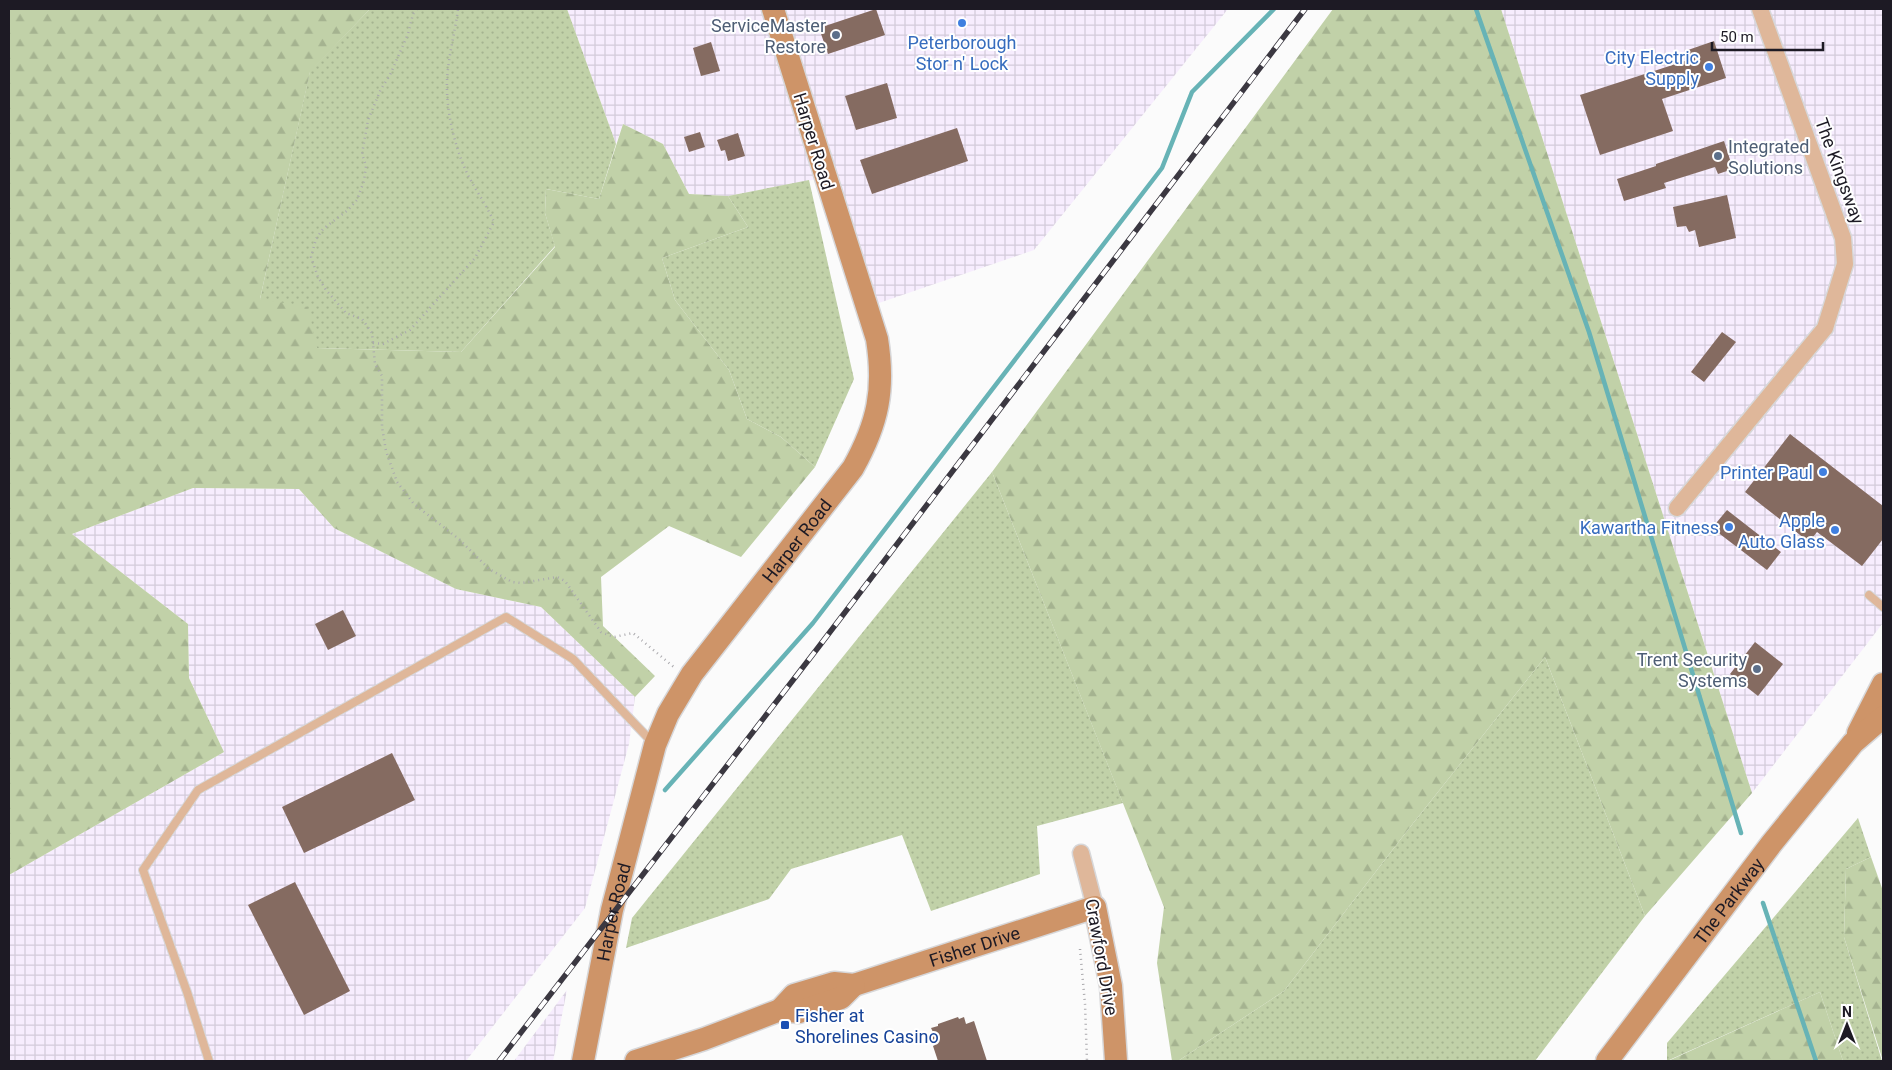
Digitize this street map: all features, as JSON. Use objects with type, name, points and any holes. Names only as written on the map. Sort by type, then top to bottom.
[{"type":"street","name":"Harper Road","points":[[583,1061],[612,910],[655,745],[668,714],[692,674],[853,468],[866,444],[879,398],[880,379],[877,339],[773,9]]},
{"type":"street","name":"The Kingsway","points":[[1677,508],[1825,328],[1845,264],[1843,238],[1760,9]]},
{"type":"street","name":"The Parkway","points":[[1853,743],[1883,684]]},
{"type":"street","name":"The Parkway","points":[[1607,1061],[1772,843],[1853,743],[1883,717]]},
{"type":"street","name":"Crawford Drive","points":[[1081,853],[1095,908],[1111,986],[1116,1061]]},
{"type":"street","name":"Fisher Drive","points":[[636,1061],[704,1039],[780,1010],[798,1012],[841,998],[854,985],[1095,908]]},
{"type":"lane","points":[[1869,595],[1883,607]]},
{"type":"lane","points":[[209,1061],[187,992],[143,870],[198,790],[506,617],[574,658],[655,745]]},
{"type":"path","points":[[416,9],[408,34],[368,120],[362,154],[366,166],[364,181],[357,200],[323,230],[316,239],[311,257],[318,277],[326,290],[346,313],[362,319],[372,334],[375,364],[382,376],[382,427],[386,451],[397,482],[414,504],[460,540],[489,569],[512,582],[522,583],[557,577],[565,581],[601,632],[614,637],[633,633],[680,673]]},
{"type":"path","points":[[373,343],[382,344],[410,330],[475,258],[494,222],[466,171],[455,138],[450,110],[447,83],[448,67],[458,9]]},
{"type":"path","points":[[1080,949],[1085,1004],[1087,1061]]},
{"type":"shaded area","points":[[567,9],[1228,9],[1034,250],[876,304],[833,176],[728,196],[689,194],[663,144],[623,124],[616,144]]},
{"type":"shaded area","points":[[1501,9],[1883,9],[1883,623],[1752,793]]},
{"type":"shaded area","points":[[193,488],[299,489],[334,528],[456,589],[541,607],[635,697],[629,744],[585,908],[466,1061],[9,1061],[9,875],[224,752],[189,678],[188,624],[72,534]]},
{"type":"shaded area","points":[[567,990],[553,1061],[514,1061]]},
{"type":"green space","points":[[9,9],[370,9],[310,72],[260,299],[308,307],[317,348],[461,352],[555,247],[545,213],[546,189],[599,199],[623,124],[663,144],[689,194],[728,196],[748,227],[662,258],[675,300],[729,370],[747,419],[781,437],[815,467],[741,557],[669,526],[601,577],[603,626],[655,676],[635,697],[541,607],[456,589],[334,528],[299,489],[193,488],[72,534],[188,624],[189,678],[224,752],[9,875]]},
{"type":"green space","points":[[370,9],[567,9],[616,144],[599,199],[546,189],[545,213],[555,246],[461,352],[317,348],[260,299],[310,71]]},
{"type":"green space","points":[[1333,9],[1501,9],[1752,793],[1645,916],[1545,657],[1407,831],[1284,991],[1178,1061],[1172,1061],[1157,963],[1164,907],[992,472]]},
{"type":"green space","points":[[809,180],[854,379],[815,467],[781,437],[747,419],[729,370],[675,300],[662,258],[748,227],[728,196]]},
{"type":"green space","points":[[992,472],[1123,803],[1037,826],[1040,874],[931,911],[902,835],[791,869],[769,899],[626,948],[632,918]]},
{"type":"green space","points":[[1545,657],[1645,916],[1535,1061],[1178,1061],[1284,991],[1407,831]]},
{"type":"green space","points":[[1858,818],[1871,857],[1846,869],[1844,937],[1882,1061],[1843,1061],[1820,992],[1667,1061],[1667,1043]]},
{"type":"green space","points":[[1871,857],[1883,891],[1883,1061],[1844,937],[1846,869]]},
{"type":"green space","points":[[1820,992],[1843,1061],[1668,1061]]},
{"type":"building","points":[[876,9],[885,35],[828,54],[819,28]]},
{"type":"building","points":[[1714,41],[1726,78],[1662,99],[1673,131],[1600,155],[1580,95],[1691,59],[1688,50]]},
{"type":"building","points":[[711,42],[720,71],[701,76],[693,48]]},
{"type":"building","points":[[887,83],[897,118],[856,130],[845,96]]},
{"type":"building","points":[[957,128],[968,161],[872,194],[860,160]]},
{"type":"building","points":[[700,132],[705,147],[689,152],[684,137]]},
{"type":"building","points":[[738,133],[745,156],[728,161],[725,150],[721,151],[717,140]]},
{"type":"building","points":[[1724,141],[1733,169],[1718,174],[1715,167],[1664,183],[1666,188],[1624,201],[1617,179]]},
{"type":"building","points":[[1727,195],[1736,238],[1699,247],[1695,230],[1689,232],[1686,226],[1677,227],[1673,207]]},
{"type":"building","points":[[1722,332],[1736,342],[1704,382],[1691,372]]},
{"type":"building","points":[[1790,434],[1883,506],[1883,539],[1862,566],[1817,532],[1809,542],[1745,492]]},
{"type":"building","points":[[1727,510],[1781,552],[1767,570],[1712,528]]},
{"type":"building","points":[[343,610],[356,636],[328,650],[315,624]]},
{"type":"building","points":[[1755,642],[1783,664],[1758,696],[1730,674]]},
{"type":"building","points":[[392,753],[415,800],[304,853],[282,807]]},
{"type":"building","points":[[295,882],[350,991],[304,1015],[248,905]]},
{"type":"building","points":[[958,1017],[959,1019],[964,1017],[966,1024],[974,1021],[987,1061],[938,1061],[933,1046],[935,1045],[931,1035],[934,1034],[931,1028]]},
{"type":"waterway","points":[[665,790],[813,623],[1162,168],[1192,92],[1274,9]]},
{"type":"waterway","points":[[1476,9],[1589,332],[1741,833]]},
{"type":"waterway","points":[[1763,903],[1816,1061]]},
{"type":"railway","points":[[499,1061],[817,649],[1305,9]]},
{"type":"place","name":"Peterborough Stor n' Lock","points":[[962,23]]},
{"type":"place","name":"ServiceMaster Restore","points":[[836,35]]},
{"type":"place","name":"City Electric Supply","points":[[1709,67]]},
{"type":"place","name":"Integrated Solutions","points":[[1718,156]]},
{"type":"place","name":"Printer Paul","points":[[1823,472]]},
{"type":"place","name":"Kawartha Fitness","points":[[1729,527]]},
{"type":"place","name":"Apple Auto Glass","points":[[1835,530]]},
{"type":"place","name":"Trent Security Systems","points":[[1757,669]]},
{"type":"place","name":"Fisher at Shorelines Casino","points":[[785,1025]]}]
